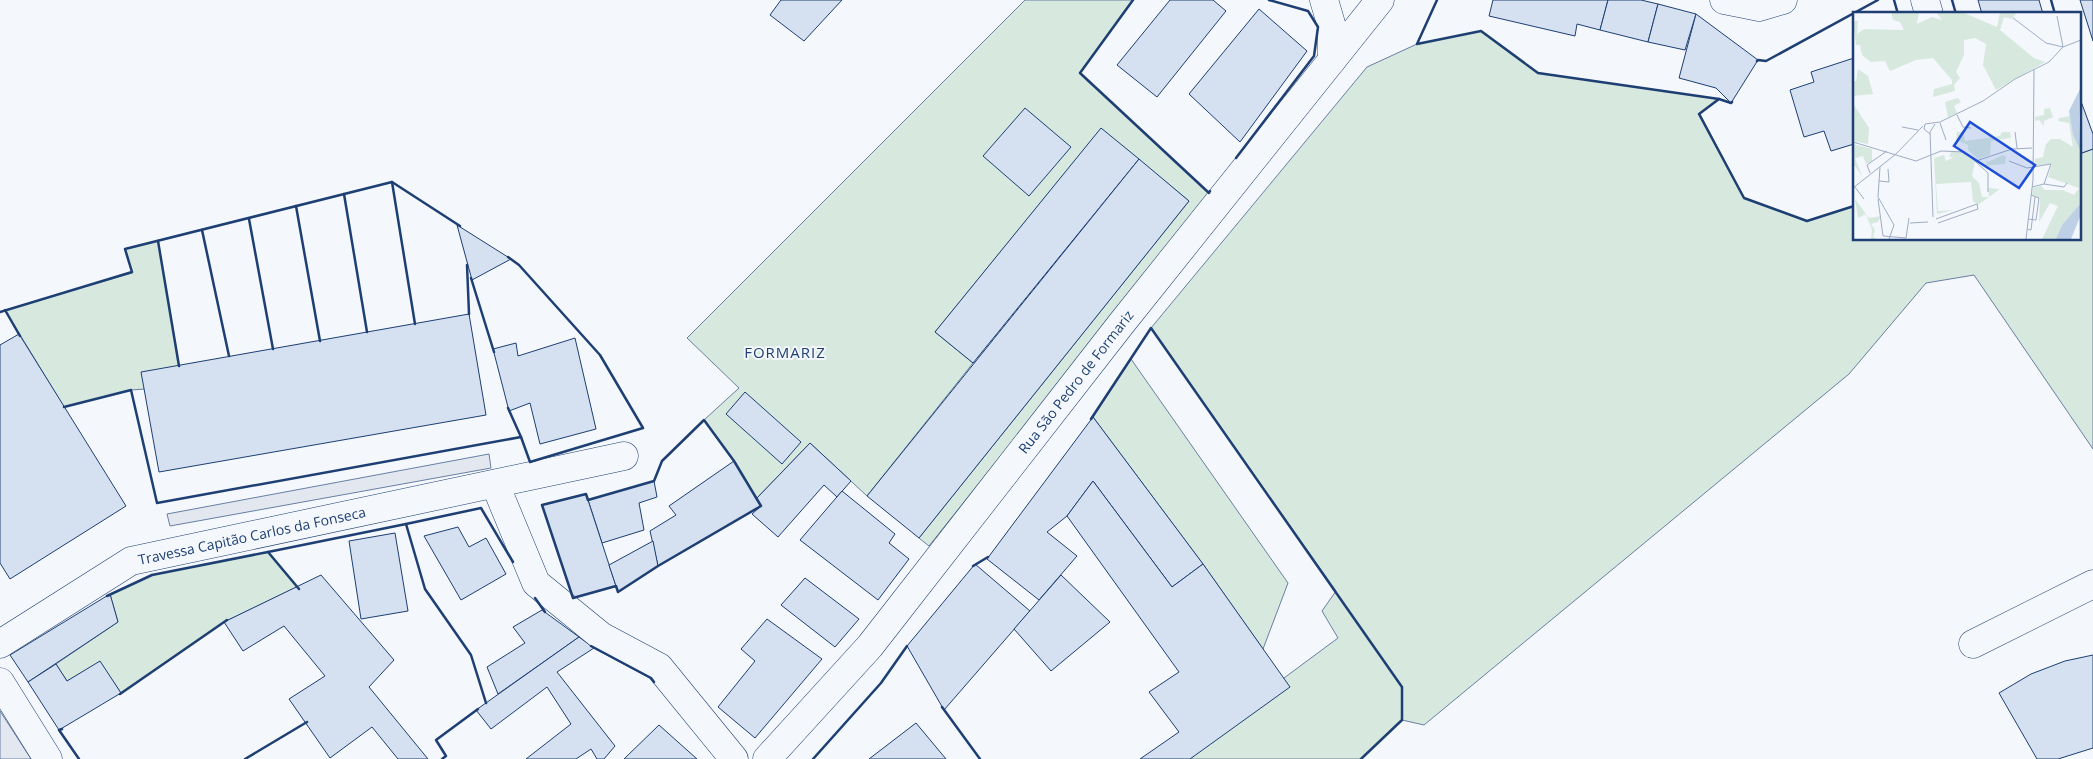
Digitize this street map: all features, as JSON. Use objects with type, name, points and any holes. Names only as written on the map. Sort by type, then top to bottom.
[{"type":"street","points":[[1324,0],[1332,27],[1332,60]]},
{"type":"street","name":"Rua São Pedro de Formariz","points":[[767,759],[870,646],[1121,324],[1380,0]]},
{"type":"street","points":[[1724,0],[1759,7],[1782,0]]},
{"type":"street","name":"Travessa Capitão Carlos da Fonseca","points":[[0,644],[131,561],[624,456]]},
{"type":"street","points":[[495,484],[536,583],[601,636],[659,667],[734,759]]},
{"type":"street","points":[[1973,644],[2093,584]]},
{"type":"street","points":[[0,682],[48,759]]},
{"type":"shaded area","points":[[1025,0],[1133,0],[1080,73],[1209,193],[929,546],[919,538],[1189,201],[1101,129],[935,332],[973,363],[867,496],[810,443],[756,499],[734,461],[704,420],[739,388],[687,338]]},
{"type":"shaded area","points":[[1481,31],[1538,73],[1719,99],[1700,114],[1744,198],[1807,221],[1853,206],[1853,240],[2080,240],[2080,154],[2093,149],[2093,449],[1974,275],[1926,283],[1849,374],[1424,725],[1402,720],[1361,759],[1190,759],[1284,678],[1338,638],[1322,611],[1336,591],[1151,328],[1367,67],[1417,44]]},
{"type":"shaded area","points":[[158,241],[179,366],[145,389],[131,390],[64,407],[5,310],[132,273],[125,249]]},
{"type":"shaded area","points":[[1131,359],[1288,583],[1263,649],[1203,564],[1093,417]]},
{"type":"shaded area","points":[[489,454],[491,468],[170,526],[167,514]]},
{"type":"shaded area","points":[[268,552],[297,587],[224,622],[121,693],[100,662],[67,681],[56,664],[118,622],[110,594],[152,575]]},
{"type":"shaded area","points":[[0,711],[31,759],[0,759]]},
{"type":"building","points":[[781,0],[842,0],[804,41],[770,15]]},
{"type":"building","points":[[1170,0],[1213,0],[1226,11],[1157,97],[1117,65]]},
{"type":"building","points":[[1493,0],[1608,0],[1600,30],[1577,24],[1575,36],[1489,16]]},
{"type":"building","points":[[1608,0],[1641,0],[1658,4],[1648,42],[1600,30]]},
{"type":"building","points":[[1978,0],[2039,0],[2042,12],[1981,12]]},
{"type":"building","points":[[2080,0],[2093,0],[2093,41]]},
{"type":"building","points":[[1658,4],[1696,14],[1685,50],[1648,42]]},
{"type":"building","points":[[1259,9],[1307,51],[1240,142],[1189,94]]},
{"type":"building","points":[[1696,14],[1758,60],[1731,103],[1716,88],[1679,78]]},
{"type":"building","points":[[1853,58],[1853,144],[1831,151],[1824,131],[1804,137],[1790,90],[1814,82],[1811,72]]},
{"type":"building","points":[[2080,99],[2093,134],[2093,149],[2080,154]]},
{"type":"building","points":[[1025,108],[1071,147],[1029,196],[983,156]]},
{"type":"building","points":[[1101,128],[1139,159],[973,363],[935,332]]},
{"type":"building","points":[[1139,159],[1189,201],[919,538],[867,496]]},
{"type":"building","points":[[457,225],[511,259],[472,280]]},
{"type":"building","points":[[469,314],[486,415],[159,472],[141,372]]},
{"type":"building","points":[[19,334],[126,506],[10,579],[0,563],[0,345]]},
{"type":"building","points":[[575,338],[596,429],[540,444],[530,403],[509,411],[493,349],[516,343],[518,356]]},
{"type":"building","points":[[745,392],[801,442],[782,464],[726,414]]},
{"type":"building","points":[[1093,417],[1203,564],[1172,587],[1093,481],[1067,516],[1047,532],[1077,556],[1039,600],[987,559]]},
{"type":"building","points":[[810,443],[851,481],[837,497],[824,485],[778,537],[752,514],[761,506],[756,499]]},
{"type":"building","points":[[734,461],[761,506],[658,566],[650,531],[676,515],[669,506]]},
{"type":"building","points":[[654,481],[657,497],[639,503],[644,530],[602,543],[588,500]]},
{"type":"building","points":[[1093,481],[1172,587],[1203,564],[1290,687],[1190,759],[1140,759],[1179,732],[1149,692],[1179,672],[1067,516]]},
{"type":"building","points":[[842,491],[895,534],[889,543],[909,559],[878,600],[800,540]]},
{"type":"building","points":[[586,494],[616,586],[573,598],[542,505]]},
{"type":"building","points":[[458,527],[469,547],[486,538],[506,574],[461,600],[424,536]]},
{"type":"building","points":[[395,533],[408,611],[361,619],[349,541]]},
{"type":"building","points":[[653,541],[658,566],[618,592],[609,565]]},
{"type":"building","points":[[975,564],[1030,611],[944,710],[907,646]]},
{"type":"building","points":[[321,575],[394,660],[369,687],[428,759],[398,759],[372,727],[330,758],[289,699],[325,676],[284,626],[243,651],[224,622]]},
{"type":"building","points":[[1061,575],[1110,622],[1051,671],[1014,629]]},
{"type":"building","points":[[805,578],[859,619],[835,647],[781,605]]},
{"type":"building","points":[[110,594],[118,622],[28,682],[10,655]]},
{"type":"building","points":[[542,610],[579,637],[498,694],[487,667],[525,643],[513,627]]},
{"type":"building","points":[[767,619],[822,659],[755,738],[718,707],[755,661],[741,649]]},
{"type":"building","points":[[579,637],[594,648],[557,672],[615,746],[604,759],[597,759],[591,749],[576,759],[526,759],[571,724],[547,687],[491,729],[476,710]]},
{"type":"building","points":[[2093,655],[2093,748],[2058,759],[2037,759],[1999,693],[2031,674],[2065,661]]},
{"type":"building","points":[[100,661],[121,693],[59,730],[28,682],[56,664],[67,681]]},
{"type":"building","points":[[916,723],[946,759],[869,759]]},
{"type":"building","points":[[659,725],[697,759],[624,759]]},
{"type":"wall","points":[[1133,0],[1080,73],[1209,193],[1210,191]]},
{"type":"wall","points":[[1236,158],[1314,56],[1318,27],[1308,11],[1269,0]]},
{"type":"wall","points":[[1437,0],[1417,44],[1481,31],[1538,73],[1719,99]]},
{"type":"wall","points":[[1856,12],[1878,0]]},
{"type":"wall","points":[[1894,0],[1897,12]]},
{"type":"wall","points":[[1952,0],[1955,12]]},
{"type":"wall","points":[[2051,0],[2054,12]]},
{"type":"wall","points":[[1757,61],[1766,61],[1853,14]]},
{"type":"wall","points":[[1732,102],[1719,99],[1699,114],[1744,198],[1807,221],[1853,206]]},
{"type":"wall","points":[[392,182],[415,324]]},
{"type":"wall","points":[[0,312],[132,272],[125,249],[392,182],[460,226]]},
{"type":"wall","points":[[344,194],[367,332]]},
{"type":"wall","points":[[296,206],[320,341]]},
{"type":"wall","points":[[249,219],[273,349]]},
{"type":"wall","points":[[202,230],[229,356]]},
{"type":"wall","points":[[158,241],[179,366]]},
{"type":"wall","points":[[508,257],[519,265],[600,355],[643,428],[530,462],[508,408]]},
{"type":"wall","points":[[467,265],[469,314]]},
{"type":"wall","points":[[471,278],[494,352]]},
{"type":"wall","points":[[5,310],[20,336]]},
{"type":"wall","points":[[1091,419],[1151,328],[1402,687],[1402,720],[1361,759]]},
{"type":"wall","points":[[64,407],[131,390],[157,503],[521,437]]},
{"type":"wall","points":[[704,420],[734,461],[761,506],[658,566],[618,592],[616,586],[573,598],[542,505],[586,494],[588,500],[654,481],[662,461],[704,420]]},
{"type":"wall","points":[[486,703],[471,655],[425,589],[406,524],[481,508],[513,562]]},
{"type":"wall","points":[[299,589],[268,552],[406,524]]},
{"type":"wall","points":[[107,596],[152,575],[268,552]]},
{"type":"wall","points":[[973,566],[988,557]]},
{"type":"wall","points":[[535,598],[545,612]]},
{"type":"wall","points":[[120,694],[227,620]]},
{"type":"wall","points":[[591,646],[651,678],[654,682]]},
{"type":"wall","points":[[813,759],[881,683],[907,646]]},
{"type":"wall","points":[[942,707],[980,759]]},
{"type":"wall","points":[[442,759],[446,756],[436,740],[478,709]]},
{"type":"wall","points":[[245,759],[307,722]]},
{"type":"wall","points":[[62,729],[59,730],[79,759]]},
{"type":"district","name":"FORMARIZ","points":[[785,353]]}]
